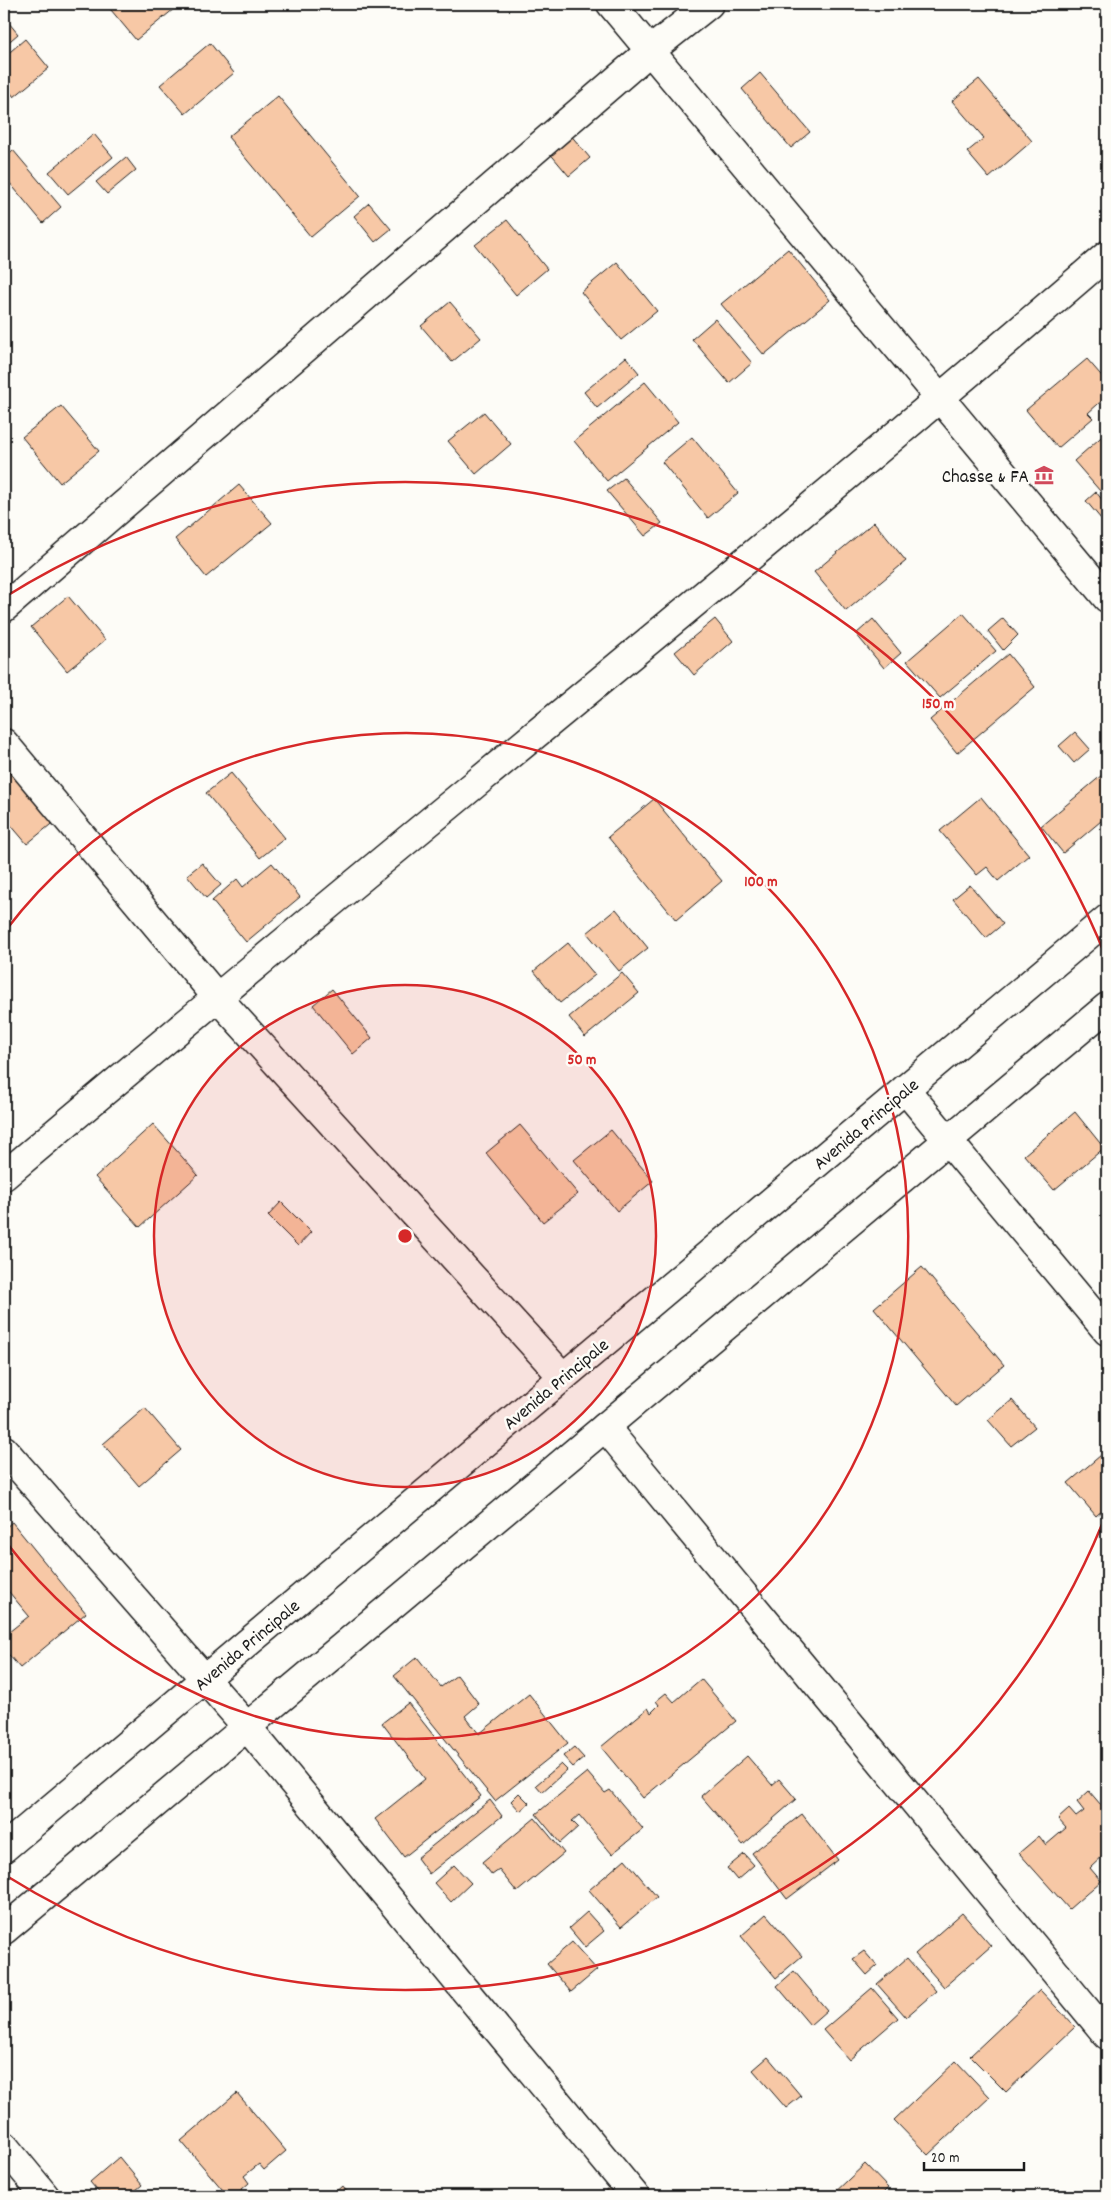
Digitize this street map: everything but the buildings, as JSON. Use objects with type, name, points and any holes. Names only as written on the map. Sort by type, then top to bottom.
[{"type":"street","points":[[611,4],[1107,598]]},
{"type":"street","points":[[4,608],[651,50],[709,4]]},
{"type":"street","points":[[4,1176],[216,996],[941,398],[1107,254]]},
{"type":"street","points":[[4,743],[216,996],[563,1377]]},
{"type":"street","name":"Avenida Principale","points":[[4,1848],[1107,919]]},
{"type":"street","points":[[4,1930],[1107,1007]]},
{"type":"street","points":[[905,1089],[1107,1331]]},
{"type":"street","points":[[605,1426],[1107,2036]]},
{"type":"street","points":[[4,1450],[247,1727],[635,2196]]},
{"type":"street","points":[[4,2146],[45,2196]]},
{"type":"place","name":"Chasse & FA","points":[[1044,475]]}]
